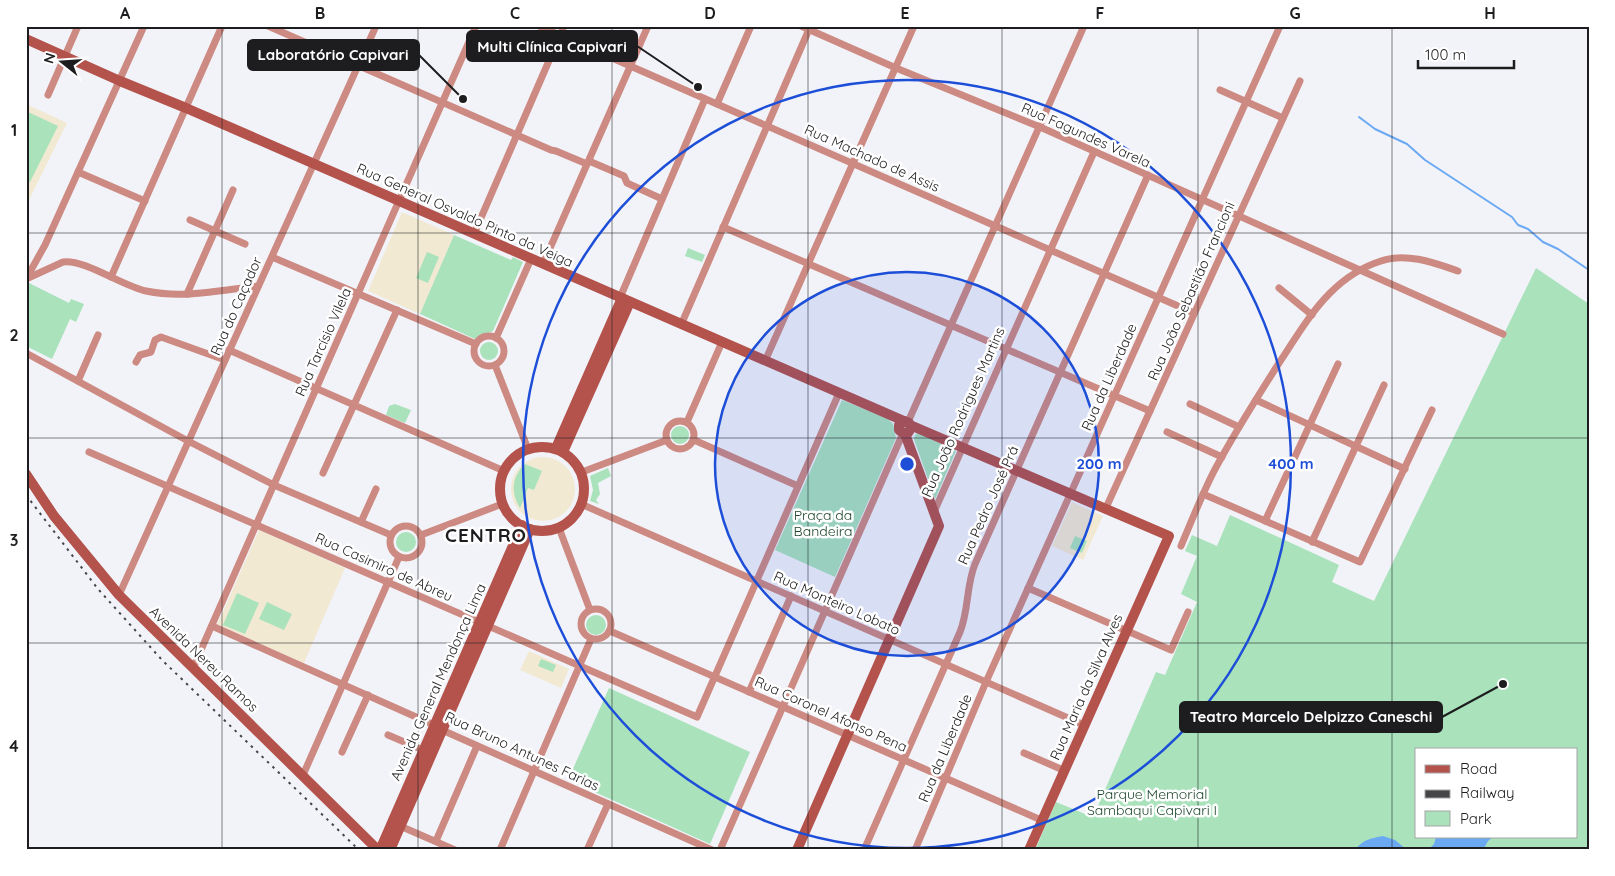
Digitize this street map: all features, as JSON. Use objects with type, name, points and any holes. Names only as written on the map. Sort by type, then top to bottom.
[{"type":"street","points":[[48,95],[78,26]]},
{"type":"street","points":[[26,279],[45,246],[144,26]]},
{"type":"street","points":[[111,277],[222,26]]},
{"type":"street","points":[[268,26],[517,135],[624,176],[627,183],[662,199]]},
{"type":"street","name":"Rua do Caçador","points":[[118,595],[376,26]]},
{"type":"street","name":"Rua Tarcísio Vilela","points":[[193,668],[476,26]]},
{"type":"street","name":"Rua Machado de Assis","points":[[539,26],[1194,314]]},
{"type":"street","points":[[474,234],[564,26]]},
{"type":"street","points":[[543,264],[648,26]]},
{"type":"street","points":[[717,104],[751,26]]},
{"type":"street","name":"Rua Fagundes Varela","points":[[801,26],[810,28],[896,68],[1040,127],[1503,334]]},
{"type":"street","points":[[765,361],[914,26]]},
{"type":"street","points":[[720,850],[905,427],[1084,26]]},
{"type":"street","name":"Rua da Liberdade","points":[[915,850],[986,682],[1280,26]]},
{"type":"street","points":[[682,325],[810,28]]},
{"type":"street","name":"Rua General Osvaldo Pinto da Veiga","points":[[26,38],[120,81],[186,108],[892,417],[905,427],[962,448],[1178,540]]},
{"type":"street","name":"Rua João Sebastião Francioni","points":[[1105,510],[1300,81]]},
{"type":"street","points":[[1220,90],[1283,118]]},
{"type":"street","points":[[559,450],[626,300],[622,293],[705,99]]},
{"type":"street","name":"Rua João Rodrigues Martins","points":[[797,850],[939,526],[934,512],[1094,152]]},
{"type":"street","points":[[78,172],[144,201]]},
{"type":"street","name":"Rua Pedro José Prá","points":[[864,850],[963,626],[972,570],[1148,175]]},
{"type":"street","points":[[187,294],[233,190]]},
{"type":"street","points":[[190,220],[245,244]]},
{"type":"street","points":[[724,227],[1150,411]]},
{"type":"street","points":[[272,256],[476,344]]},
{"type":"street","points":[[1178,540],[1239,427],[1312,315],[1331,292],[1360,270],[1381,261],[1400,258],[1438,264],[1458,271]]},
{"type":"street","points":[[496,338],[531,259]]},
{"type":"street","points":[[26,279],[68,261],[144,290],[187,294],[258,286]]},
{"type":"street","points":[[1279,288],[1312,315]]},
{"type":"street","points":[[323,473],[397,310]]},
{"type":"street","points":[[78,381],[98,334]]},
{"type":"street","points":[[136,362],[140,355],[151,352],[155,340],[161,337],[225,360]]},
{"type":"street","points":[[483,338],[496,338],[504,350],[502,359],[495,365],[486,366],[478,361],[475,353],[476,344],[483,338]]},
{"type":"street","points":[[687,422],[722,342]]},
{"type":"street","points":[[229,350],[504,471]]},
{"type":"street","points":[[26,353],[188,441],[274,485],[391,535]]},
{"type":"street","points":[[1264,521],[1338,364]]},
{"type":"street","points":[[495,365],[528,449]]},
{"type":"street","points":[[1312,542],[1384,385]]},
{"type":"street","points":[[714,677],[839,394]]},
{"type":"street","points":[[1256,400],[1405,469]]},
{"type":"street","points":[[1190,404],[1239,427]]},
{"type":"street","points":[[1203,494],[1360,562],[1432,410]]},
{"type":"street","points":[[679,420],[687,422],[694,430],[694,440],[688,447],[680,449],[672,446],[667,440],[666,431],[671,424],[679,420]]},
{"type":"street","points":[[905,427],[934,512]]},
{"type":"street","points":[[1167,432],[1222,458]]},
{"type":"street","points":[[582,472],[667,440]]},
{"type":"street","points":[[694,440],[798,486]]},
{"type":"street","points":[[545,447],[559,450],[570,457],[582,472],[584,491],[581,504],[575,514],[559,528],[538,531],[526,527],[514,520],[502,504],[500,482],[504,471],[510,462],[528,449],[545,447]]},
{"type":"street","name":"Rua Casimiro de Abreu","points":[[89,452],[697,717],[714,677]]},
{"type":"street","name":"Avenida Nereu Ramos","points":[[26,474],[54,516],[118,595],[379,850]]},
{"type":"street","points":[[361,522],[376,489]]},
{"type":"street","points":[[421,535],[502,504]]},
{"type":"street","name":"Rua Monteiro Lobato","points":[[581,504],[1084,724]]},
{"type":"street","points":[[403,526],[413,527],[421,535],[421,545],[416,554],[406,558],[399,557],[391,548],[391,535],[398,528],[403,526]]},
{"type":"street","name":"Avenida General Mendonça Lima","points":[[390,850],[438,728],[526,527]]},
{"type":"street","points":[[559,528],[590,610]]},
{"type":"street","name":"Rua Maria da Silva Alves","points":[[1029,850],[1126,630],[1178,540]]},
{"type":"street","points":[[303,775],[399,557]]},
{"type":"street","points":[[1028,588],[1171,650],[1188,612]]},
{"type":"street","points":[[749,692],[790,596]]},
{"type":"street","points":[[598,609],[607,613],[611,622],[610,631],[604,638],[591,639],[583,633],[581,623],[584,614],[590,610],[598,609]]},
{"type":"street","name":"Rua Bruno Antunes Farias","points":[[212,626],[712,850]]},
{"type":"street","name":"Rua Coronel Afonso Pena","points":[[610,631],[1041,820]]},
{"type":"street","points":[[500,850],[591,639]]},
{"type":"street","points":[[342,752],[368,695]]},
{"type":"street","name":"Avenida General Mendonça Lima","points":[[379,850],[423,750],[438,728]]},
{"type":"street","points":[[388,735],[423,750]]},
{"type":"street","points":[[436,841],[477,746]]},
{"type":"street","points":[[1024,753],[1064,770]]},
{"type":"street","points":[[587,850],[608,804]]},
{"type":"street","points":[[400,826],[455,850]]},
{"type":"shaded area","points":[[26,104],[67,123],[26,206]]},
{"type":"shaded area","points":[[402,212],[454,235],[420,314],[368,291]]},
{"type":"shaded area","points":[[537,457],[549,457],[566,466],[573,477],[575,489],[573,501],[566,512],[549,521],[537,521],[525,516],[516,507],[511,495],[511,483],[516,471],[525,462]]},
{"type":"shaded area","points":[[1072,502],[1103,516],[1083,560],[1052,546]]},
{"type":"shaded area","points":[[259,530],[345,568],[304,663],[217,625]]},
{"type":"shaded area","points":[[529,651],[569,669],[561,688],[520,670]]},
{"type":"green space","points":[[26,111],[58,126],[30,182],[26,180]]},
{"type":"green space","points":[[454,235],[511,260],[513,257],[523,262],[493,331],[475,339],[420,314]]},
{"type":"green space","points":[[688,248],[705,255],[702,262],[685,256]]},
{"type":"green space","points":[[427,252],[439,257],[428,283],[416,278]]},
{"type":"green space","name":"Parque Memorial Sambaqui Capivari I","points":[[1536,268],[1589,304],[1589,850],[1035,850],[1056,802],[1090,816],[1094,815],[1156,672],[1165,675],[1197,602],[1181,594],[1197,556],[1185,551],[1192,535],[1217,546],[1230,515],[1339,565],[1332,582],[1374,601]]},
{"type":"green space","points":[[27,282],[69,303],[71,299],[84,304],[76,322],[70,319],[52,359],[26,346]]},
{"type":"green space","points":[[489,342],[495,345],[498,351],[495,357],[489,360],[483,357],[480,351],[483,345]]},
{"type":"green space","name":"Praça da Bandeira","points":[[842,400],[888,419],[893,424],[896,438],[835,577],[775,550]]},
{"type":"green space","points":[[395,404],[411,410],[405,423],[386,415],[389,406]]},
{"type":"green space","points":[[676,426],[684,426],[689,431],[687,442],[676,444],[671,439],[671,431]]},
{"type":"green space","points":[[918,433],[956,451],[935,499],[914,439]]},
{"type":"green space","points":[[525,464],[542,471],[534,490],[528,488],[520,508],[515,496],[514,485],[520,469]]},
{"type":"green space","points":[[608,468],[611,476],[598,483],[600,494],[596,500],[599,504],[590,501],[593,490],[590,476]]},
{"type":"green space","points":[[402,532],[410,532],[416,538],[416,546],[410,552],[402,552],[396,546],[396,538]]},
{"type":"green space","points":[[1075,536],[1087,541],[1082,553],[1070,548]]},
{"type":"green space","points":[[237,593],[259,603],[245,634],[223,625]]},
{"type":"green space","points":[[267,602],[292,614],[284,630],[259,619]]},
{"type":"green space","points":[[596,615],[603,618],[606,625],[603,632],[596,635],[589,632],[586,625],[589,618]]},
{"type":"green space","points":[[541,659],[556,665],[553,672],[538,666]]},
{"type":"green space","points":[[609,688],[750,752],[710,844],[568,780]]},
{"type":"water","points":[[1383,836],[1395,840],[1407,850],[1355,850],[1367,840]]},
{"type":"water","points":[[1436,838],[1492,838],[1483,850],[1428,850],[1434,844]]},
{"type":"waterway","points":[[1359,117],[1375,129],[1407,144],[1425,160],[1512,217],[1518,225],[1528,229],[1543,242],[1558,249],[1589,270]]},
{"type":"railway","points":[[26,495],[98,589],[162,660],[359,850]]},
{"type":"place","name":"Multi Clínica Capivari","points":[[698,87]]},
{"type":"place","name":"Laboratório Capivari","points":[[463,99]]},
{"type":"place","name":"Teatro Marcelo Delpizzo Caneschi","points":[[1503,684]]},
{"type":"district","name":"CENTRO","points":[[486,535]]}]
